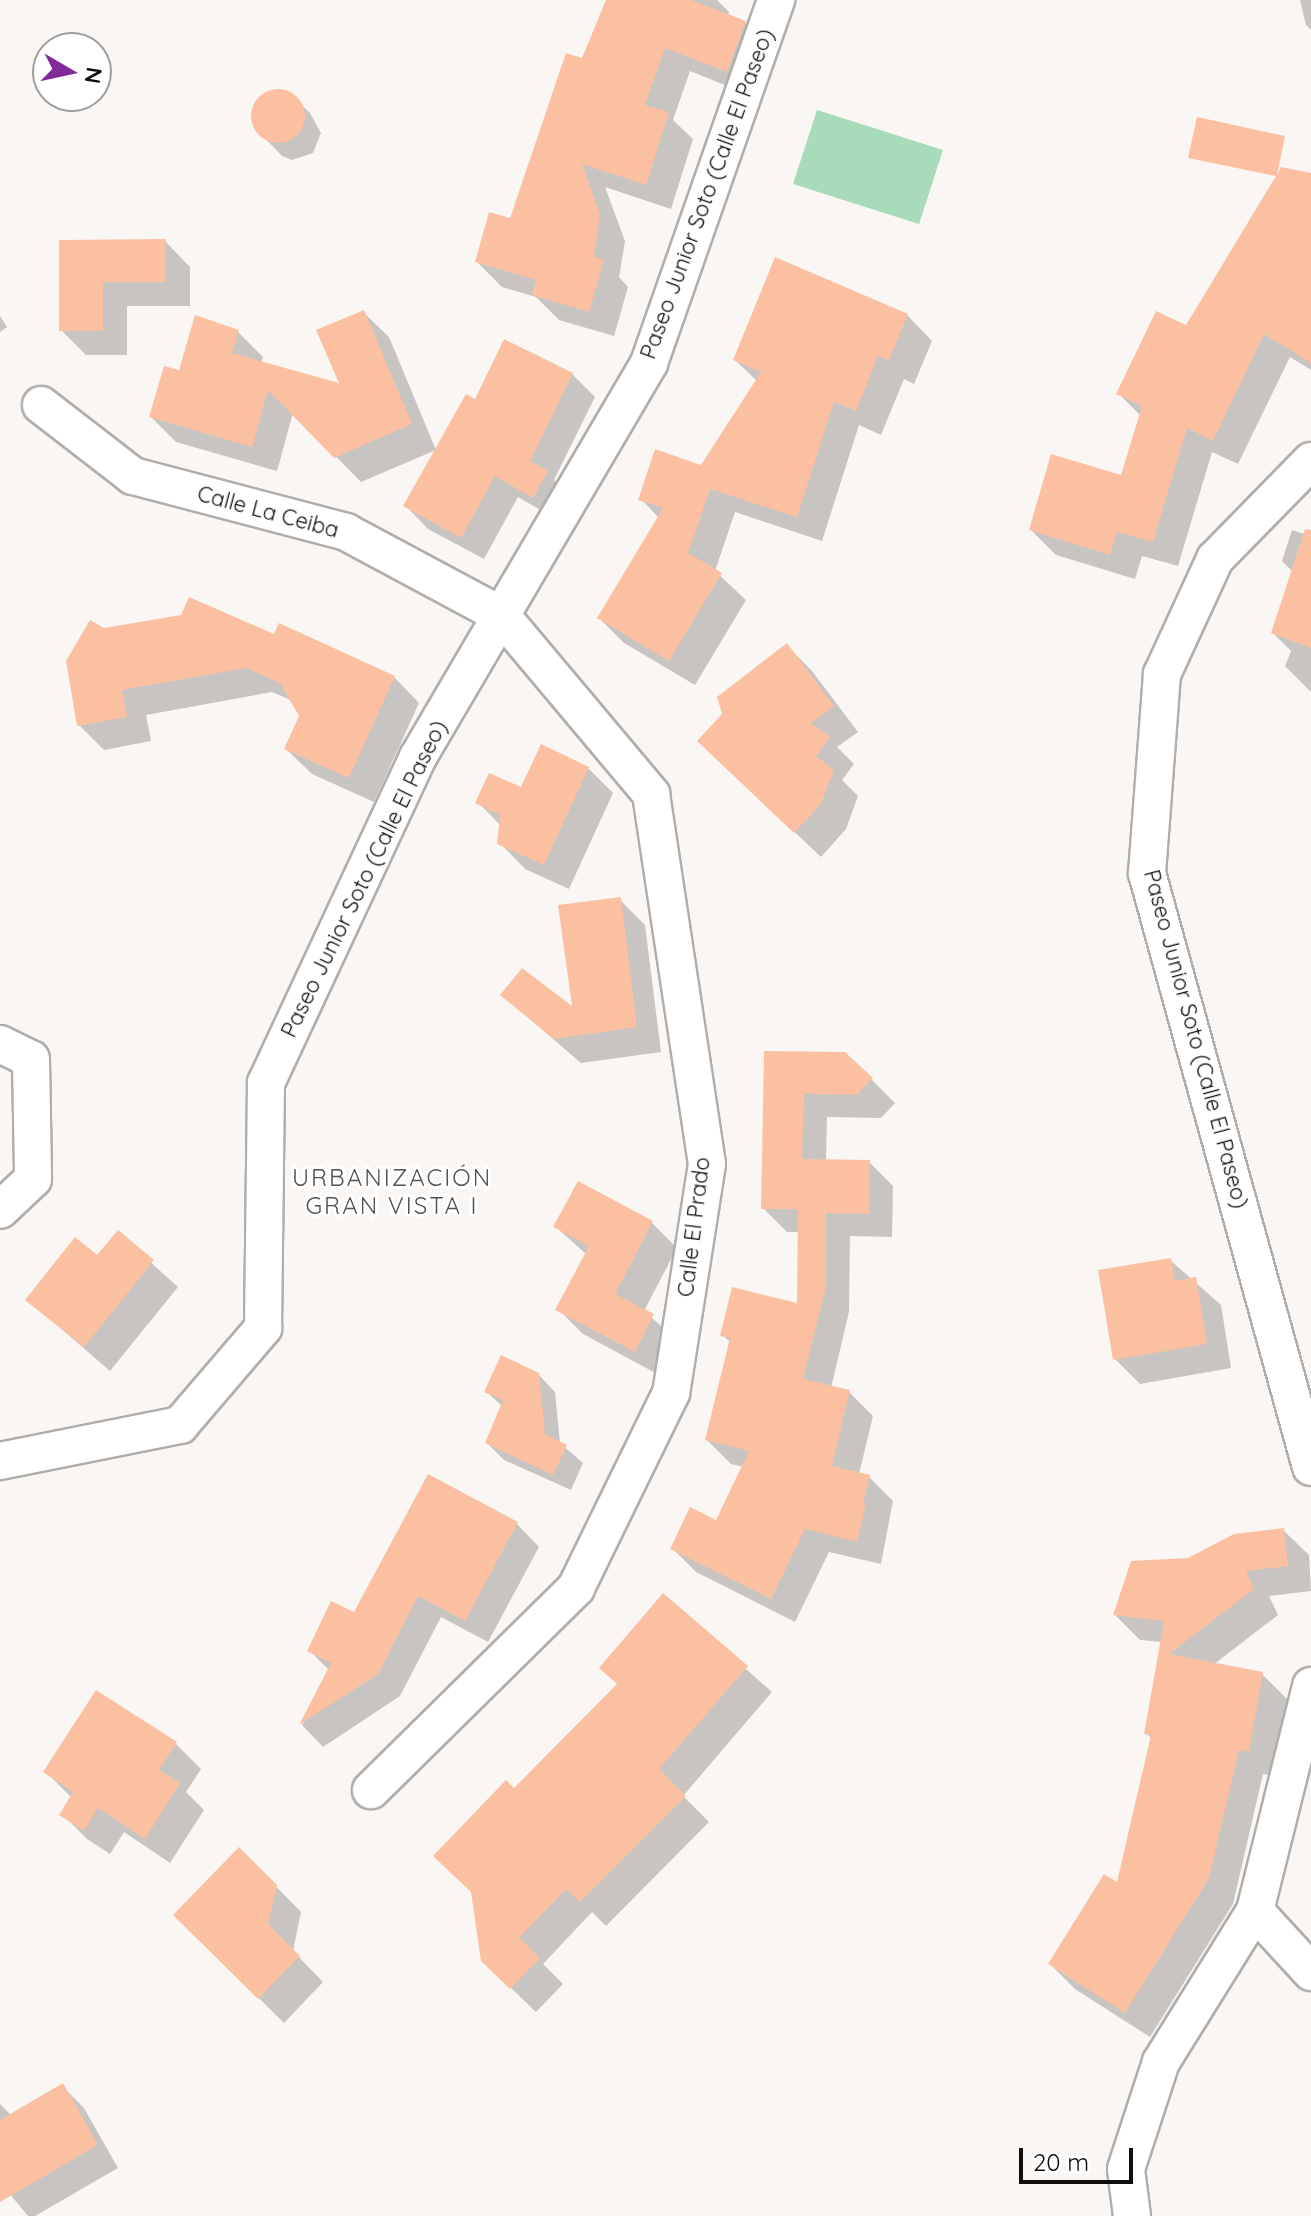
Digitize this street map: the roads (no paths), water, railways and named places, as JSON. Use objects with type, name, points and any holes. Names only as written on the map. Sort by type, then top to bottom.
[{"type":"street","name":"Paseo Junior Soto (Calle El Paseo)","points":[[0,1461],[180,1425],[263,1328],[266,1083],[418,757],[649,363],[776,0]]},
{"type":"street","name":"Calle La Ceiba","points":[[41,405],[133,476],[346,532],[501,615]]},
{"type":"street","name":"Paseo Junior Soto (Calle El Paseo)","points":[[1311,461],[1215,559],[1162,674],[1147,873],[1311,1467]]},
{"type":"street","name":"Calle El Prado","points":[[371,1790],[576,1588],[671,1393],[707,1164],[651,794],[501,615]]},
{"type":"street","points":[[0,1044],[31,1059],[33,1179],[0,1210]]},
{"type":"street","points":[[1132,2216],[1126,2169],[1161,2062],[1255,1911],[1311,1686]]},
{"type":"street","points":[[1255,1911],[1311,1972]]},
{"type":"district","name":"URBANIZACIÓN GRAN VISTA I","points":[[392,1192]]}]
